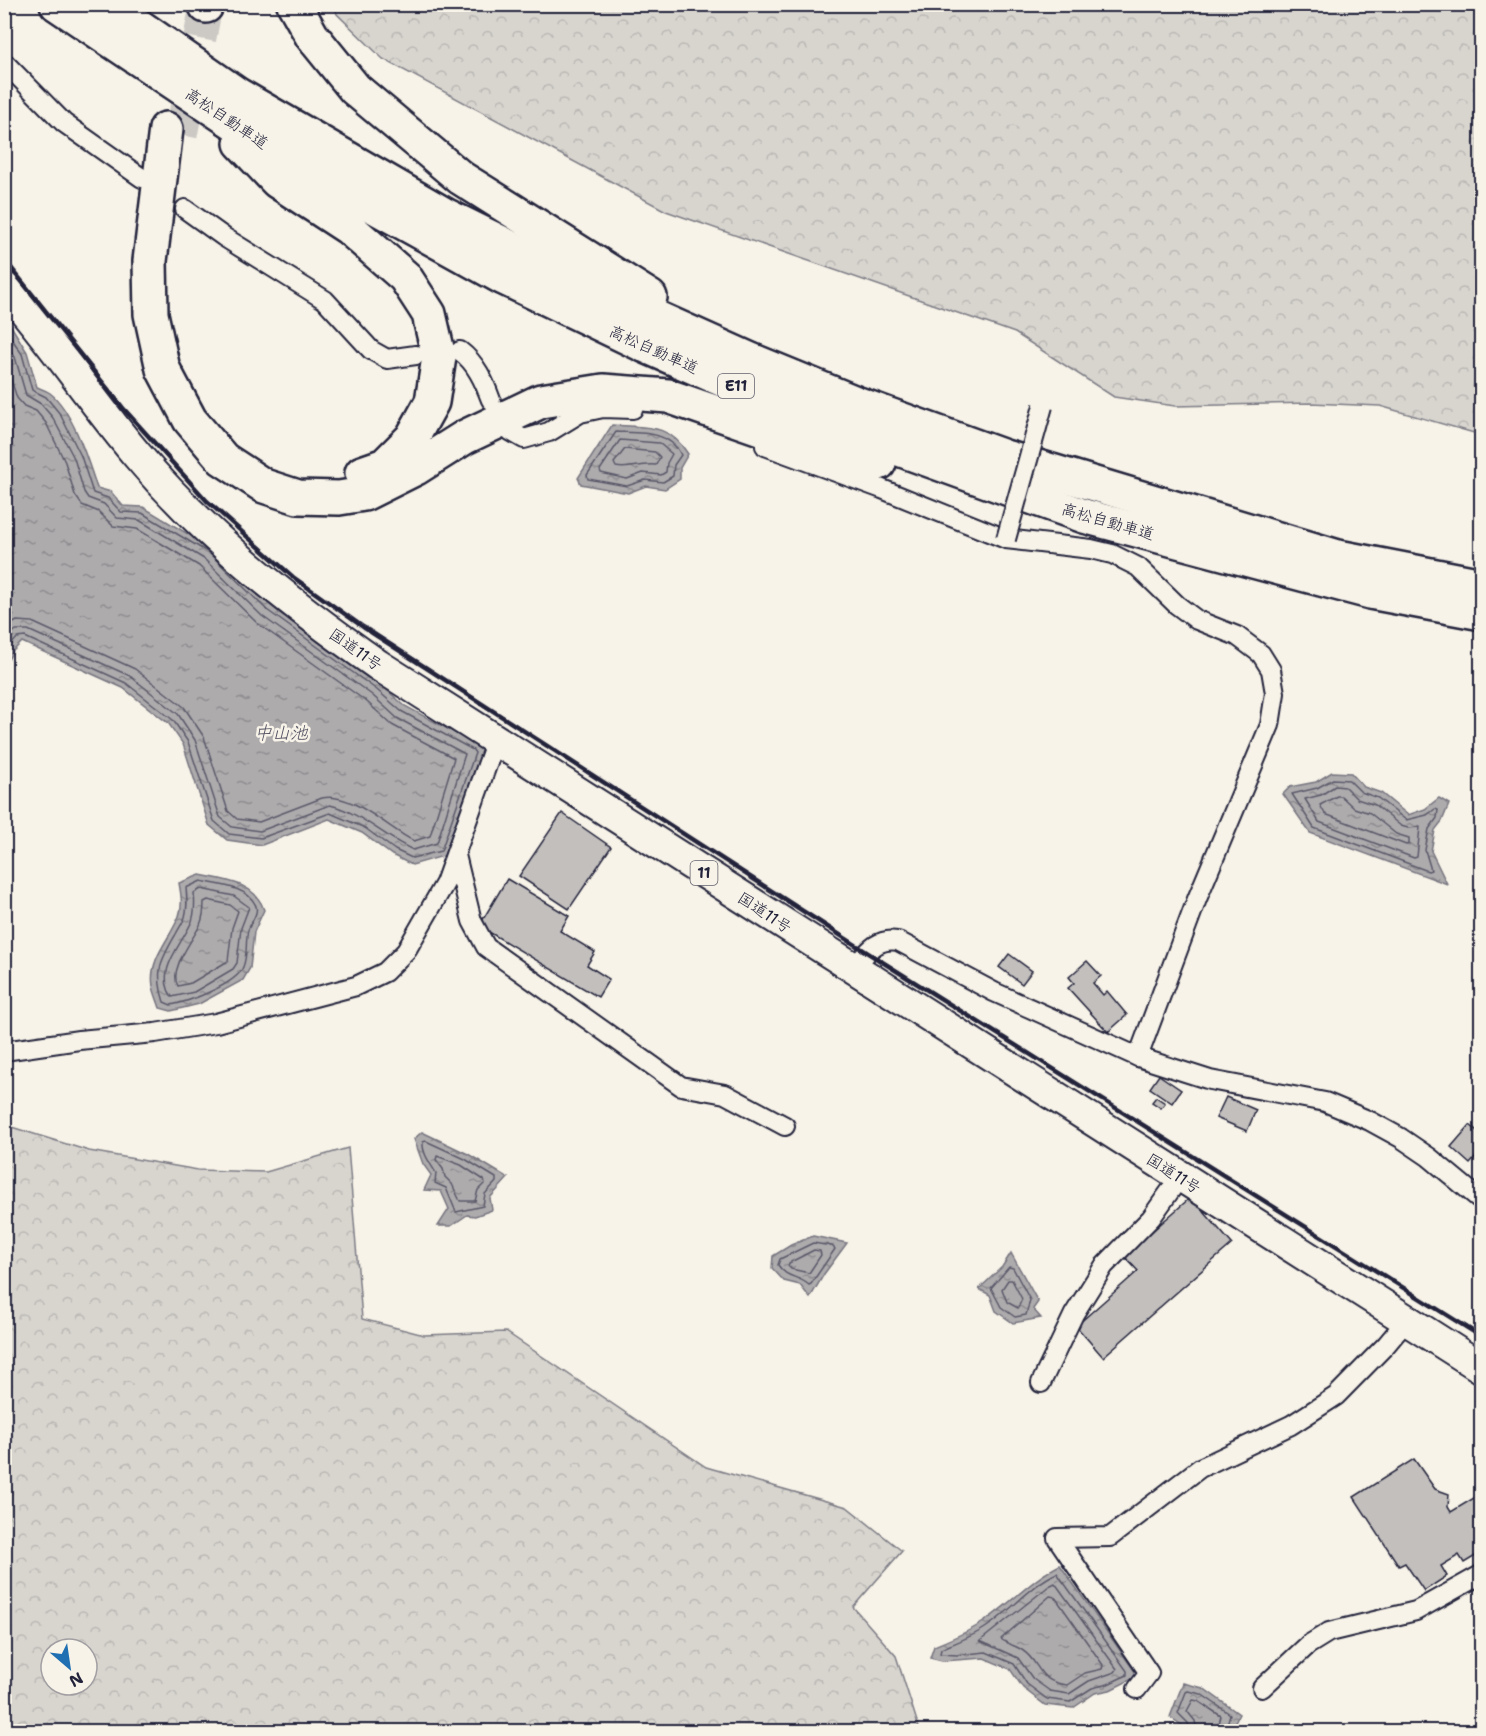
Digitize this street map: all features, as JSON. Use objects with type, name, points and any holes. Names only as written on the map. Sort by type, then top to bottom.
[{"type":"highway","name":"高松自動車道","points":[[57,4],[285,157],[502,277],[646,346],[794,411],[1084,516],[1370,592],[1482,613]]},
{"type":"highway","name":"高松自動車道","points":[[107,4],[238,95],[445,215],[606,295],[751,360],[856,403],[1005,457],[1338,556],[1482,585]]},
{"type":"highway","points":[[294,4],[312,36],[355,89],[461,178],[751,360]]},
{"type":"highway","points":[[199,99],[277,181],[349,228],[405,277],[429,314],[439,357],[432,402],[412,438],[385,465],[346,480],[300,482],[268,473],[233,450],[201,414],[178,366],[166,313],[165,260],[173,132],[150,261],[151,314],[164,369],[190,420],[222,459],[264,486],[298,497],[339,498],[364,494],[416,468],[465,437],[541,401],[603,391],[668,396],[789,438],[874,461],[982,500],[1173,540]]},
{"type":"highway","name":"国道11号","points":[[4,286],[137,456],[199,522],[273,587],[321,625],[378,665],[853,969],[1482,1368]]},
{"type":"street","points":[[4,62],[64,123],[142,178]]},
{"type":"street","points":[[185,209],[224,237],[325,300],[370,350],[387,359],[416,355]]},
{"type":"street","points":[[460,351],[471,359],[491,400]]},
{"type":"street","points":[[1006,539],[1043,406]]},
{"type":"street","points":[[510,431],[524,439],[549,432],[580,413],[603,408],[663,410],[714,425],[1006,539],[1091,549],[1121,558],[1138,567],[1177,605],[1197,620],[1237,636],[1262,654],[1271,670],[1275,693],[1270,725],[1197,899],[1138,1057]]},
{"type":"street","points":[[4,1051],[79,1040],[155,1033],[216,1023],[356,986],[385,972],[406,951],[445,883],[496,740]]},
{"type":"street","points":[[456,855],[472,921],[486,947],[681,1086],[725,1094],[785,1126]]},
{"type":"street","points":[[853,969],[879,943],[884,940],[898,941],[994,992],[1138,1057],[1210,1080],[1325,1102],[1370,1122],[1401,1138],[1429,1157],[1482,1201]]},
{"type":"street","points":[[1041,1383],[1074,1314],[1104,1266],[1151,1218],[1180,1177]]},
{"type":"street","points":[[1137,1689],[1149,1673],[1057,1538],[1110,1537],[1200,1468],[1291,1425],[1336,1396],[1406,1321]]},
{"type":"street","points":[[1262,1688],[1308,1645],[1329,1632],[1416,1611],[1482,1574]]},
{"type":"green space","points":[[334,5],[1481,5],[1481,435],[1380,406],[1311,403],[1175,406],[1114,397],[1015,333],[666,211],[383,59],[337,14]]},
{"type":"green space","points":[[5,1125],[89,1151],[198,1170],[266,1172],[348,1148],[362,1319],[424,1335],[506,1332],[706,1467],[847,1507],[902,1551],[853,1607],[896,1656],[920,1731],[5,1731]]},
{"type":"water","name":"中山池","points":[[5,316],[27,352],[37,387],[48,392],[58,401],[73,424],[97,488],[111,492],[123,506],[143,507],[213,549],[271,605],[381,685],[405,706],[483,748],[447,855],[412,865],[392,855],[362,833],[329,819],[262,845],[227,840],[209,825],[183,744],[169,724],[123,688],[22,642],[13,651],[5,665]]},
{"type":"water","points":[[612,425],[646,427],[672,436],[688,454],[680,468],[680,479],[665,489],[646,486],[628,493],[581,484],[578,478]]},
{"type":"water","points":[[1332,772],[1351,773],[1364,787],[1381,793],[1408,815],[1425,809],[1439,798],[1449,804],[1442,821],[1435,830],[1431,851],[1447,884],[1310,833],[1283,794],[1290,787],[1316,782]]},
{"type":"water","points":[[200,875],[229,881],[246,888],[254,893],[264,910],[254,932],[250,968],[243,980],[199,1004],[171,1011],[160,1008],[152,976],[161,949],[179,916],[181,895],[179,883]]},
{"type":"water","points":[[422,1132],[468,1154],[508,1178],[490,1198],[492,1210],[475,1216],[467,1215],[451,1226],[438,1226],[449,1209],[441,1191],[424,1190],[431,1175],[423,1164],[414,1139]]},
{"type":"water","points":[[813,1236],[847,1243],[810,1298],[800,1285],[784,1281],[772,1268],[773,1256]]},
{"type":"water","points":[[1011,1253],[1038,1302],[1033,1309],[1041,1318],[1013,1323],[996,1311],[990,1295],[979,1289],[1002,1267]]},
{"type":"water","points":[[1060,1565],[1138,1676],[1110,1690],[1095,1693],[1073,1708],[1045,1705],[1023,1688],[1010,1669],[984,1658],[942,1661],[930,1658],[934,1646],[979,1625],[1040,1577]]},
{"type":"water","points":[[1183,1683],[1203,1688],[1239,1714],[1230,1731],[1184,1731],[1183,1726],[1170,1717]]},
{"type":"building","points":[[562,813],[611,847],[569,909],[519,876]]},
{"type":"building","points":[[507,879],[569,916],[560,931],[595,952],[587,965],[609,979],[598,997],[479,926]]},
{"type":"building","points":[[1009,954],[1032,971],[1022,984],[999,967]]},
{"type":"building","points":[[1087,961],[1101,976],[1093,983],[1103,995],[1107,991],[1127,1015],[1108,1032],[1068,988],[1074,983],[1069,977]]},
{"type":"building","points":[[1159,1075],[1181,1090],[1172,1103],[1150,1088]]},
{"type":"building","points":[[1156,1097],[1165,1103],[1161,1108],[1152,1102]]},
{"type":"building","points":[[1226,1097],[1256,1110],[1247,1131],[1216,1118]]},
{"type":"building","points":[[1470,1125],[1482,1135],[1482,1150],[1470,1164],[1451,1147]]},
{"type":"building","points":[[1191,1197],[1232,1244],[1103,1357],[1076,1326],[1138,1271],[1124,1256]]},
{"type":"building","points":[[1414,1459],[1435,1489],[1449,1494],[1448,1507],[1451,1512],[1479,1495],[1482,1499],[1482,1552],[1464,1563],[1459,1555],[1441,1566],[1447,1576],[1424,1591],[1405,1563],[1399,1566],[1354,1497]]},
{"type":"tunnel","points":[[181,135],[206,6]]},
{"type":"railway","points":[[4,259],[123,408],[207,501],[293,577],[363,627],[868,953],[1482,1337]]}]
